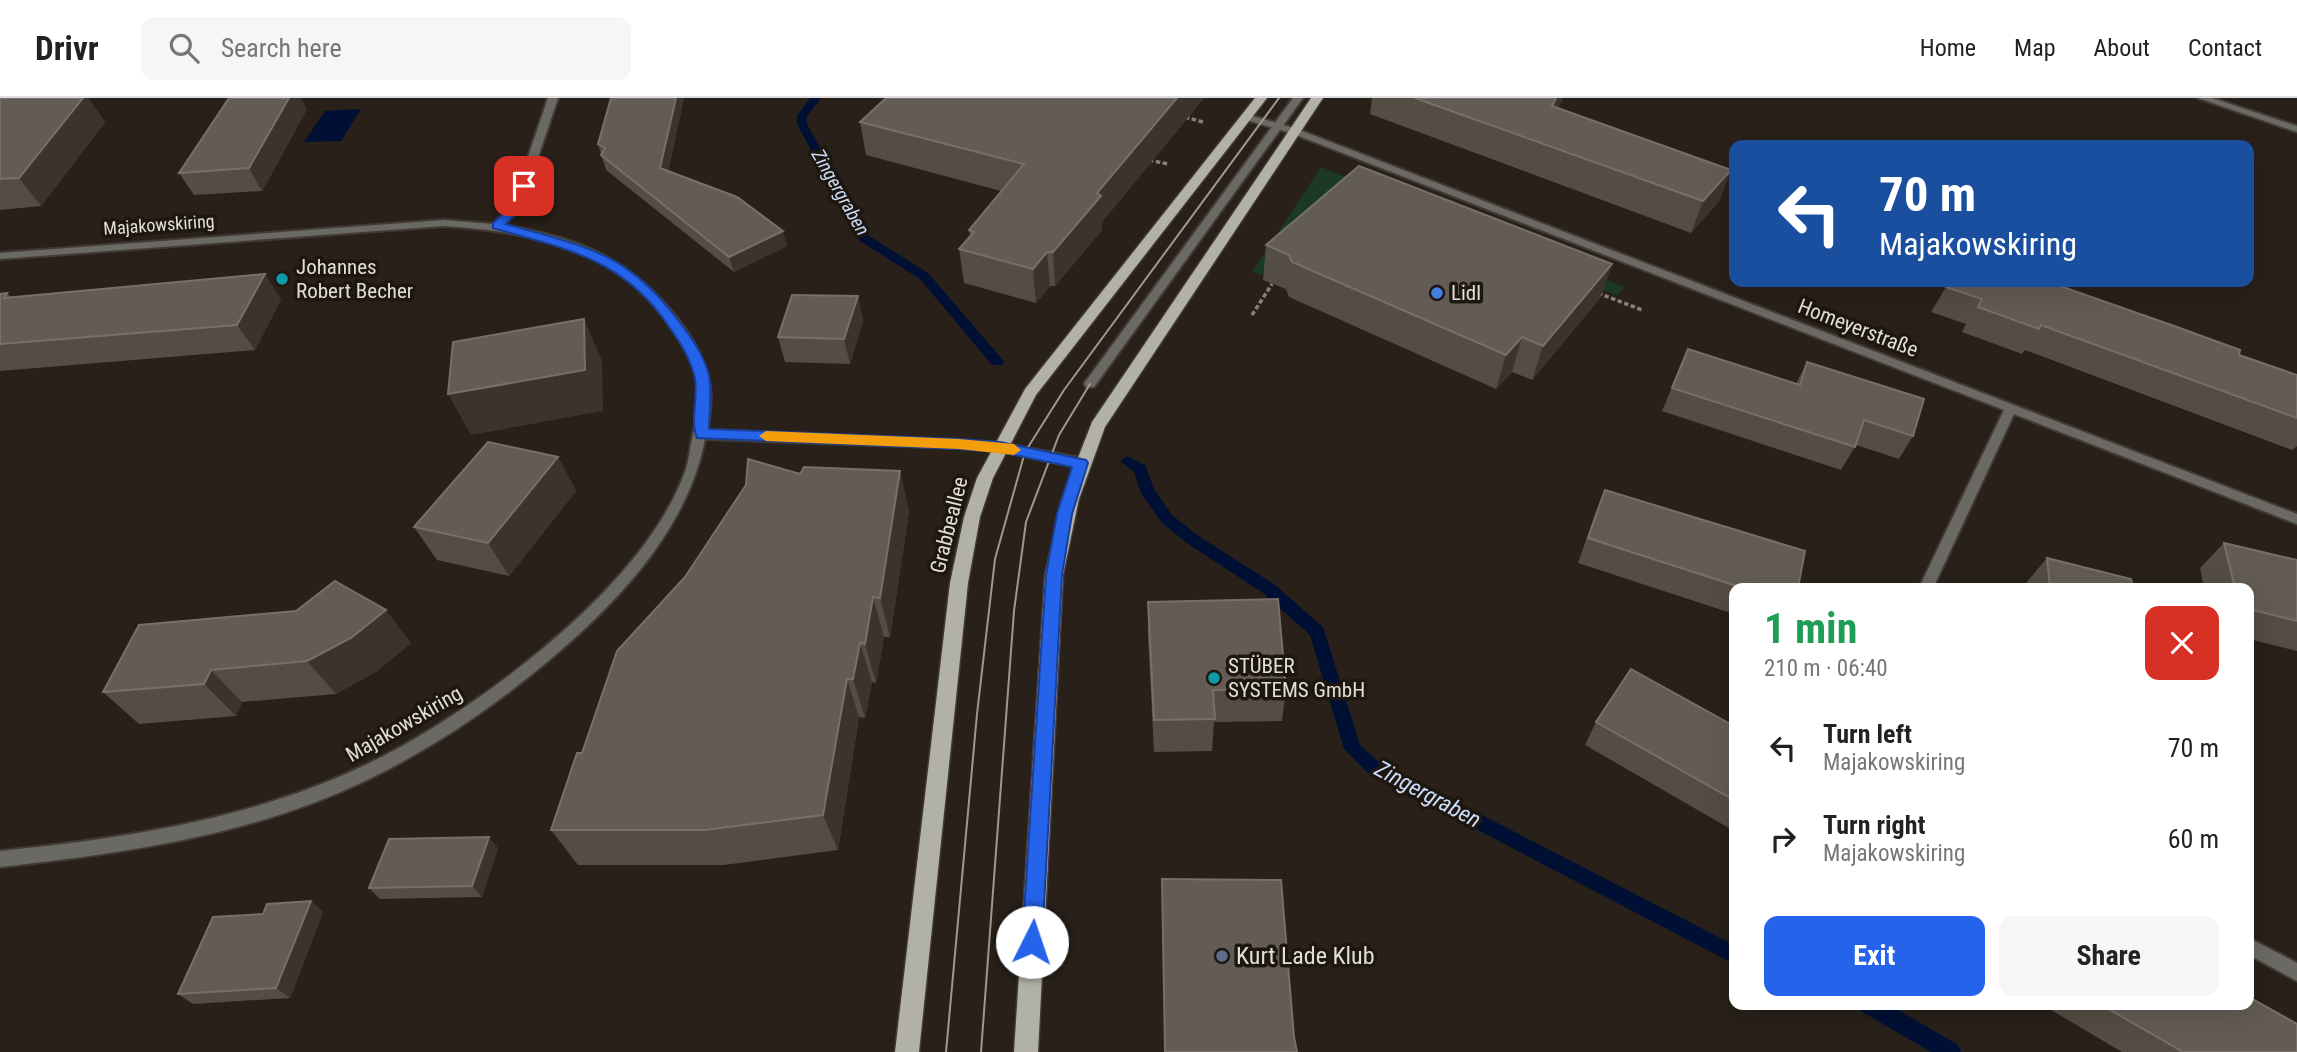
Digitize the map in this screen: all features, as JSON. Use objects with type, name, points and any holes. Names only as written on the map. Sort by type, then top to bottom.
[{"type":"main road","name":"Grabbeallee","points":[[907,1052],[959,583],[972,517],[1000,447],[1030,393],[1261,98]]},
{"type":"main road","points":[[1026,1052],[1054,575],[1065,514],[1081,463],[1098,426],[1317,98]]},
{"type":"street","points":[[497,226],[516,208],[553,98]]},
{"type":"street","points":[[1090,384],[1298,98]]},
{"type":"street","points":[[2203,98],[2297,129]]},
{"type":"street","name":"Homeyerstraße","points":[[1246,117],[1294,131],[2297,519]]},
{"type":"street","name":"Majakowskiring","points":[[0,256],[444,223],[497,226],[591,253],[630,274],[654,298],[689,343],[702,376],[702,434],[683,494],[655,539],[607,596],[558,646],[524,674],[408,751],[323,792],[238,818],[83,851],[0,859]]},
{"type":"street","points":[[1928,583],[2010,410]]},
{"type":"street","points":[[702,434],[1000,447],[1081,463]]},
{"type":"street","points":[[2254,949],[2297,972]]},
{"type":"path","points":[[1181,116],[1206,122]]},
{"type":"path","points":[[1146,159],[1172,166]]},
{"type":"path","points":[[1252,315],[1272,284]]},
{"type":"path","points":[[1598,293],[1642,310]]},
{"type":"green space","points":[[1321,167],[1625,287],[1618,296],[1351,195],[1261,275],[1252,272]]},
{"type":"water","points":[[361,109],[341,141],[304,142],[325,111]]},
{"type":"building","points":[[0,98],[83,98],[19,178],[0,179]]},
{"type":"building","points":[[229,98],[289,98],[249,168],[179,173]]},
{"type":"building","points":[[611,98],[676,98],[660,168],[737,197],[783,231],[729,257],[601,155],[605,148],[598,144]]},
{"type":"building","points":[[886,98],[1177,98],[1097,193],[1101,196],[1053,252],[1047,252],[1033,269],[959,249],[974,232],[969,230],[1024,164],[860,122]]},
{"type":"building","points":[[1415,98],[1556,98],[1552,106],[1729,169],[1703,201]]},
{"type":"building","name":"Lidl","points":[[1359,166],[1612,264],[1543,346],[1522,337],[1506,355],[1292,262],[1289,255],[1266,245]]},
{"type":"building","points":[[265,274],[237,325],[0,344],[0,294],[7,293],[4,298]]},
{"type":"building","points":[[1946,287],[2063,287],[2240,350],[2239,355],[2297,375],[2297,418],[2041,325],[2039,329],[1978,307],[1982,299]]},
{"type":"building","points":[[792,295],[858,296],[844,339],[778,337]]},
{"type":"building","points":[[584,319],[585,370],[448,394],[453,342]]},
{"type":"building","points":[[1688,349],[1800,385],[1807,362],[1924,399],[1913,436],[1864,420],[1855,447],[1672,388]]},
{"type":"building","points":[[488,442],[558,457],[488,543],[414,527]]},
{"type":"building","points":[[748,459],[800,474],[804,467],[900,471],[880,598],[873,597],[865,644],[860,643],[853,679],[847,679],[823,815],[705,830],[551,830],[577,753],[582,753],[617,651],[685,577],[746,485]]},
{"type":"building","points":[[1605,490],[1805,551],[1799,583],[1729,583],[1588,538]]},
{"type":"building","points":[[2224,543],[2297,560],[2297,621],[2254,610],[2254,583],[2234,583]]},
{"type":"building","points":[[2047,558],[2131,579],[2132,583],[2050,583]]},
{"type":"building","points":[[335,581],[386,610],[351,638],[307,661],[211,670],[204,684],[103,692],[139,625],[296,611]]},
{"type":"building","name":"STÜBER SYSTEMS GmbH","points":[[1278,599],[1286,689],[1213,690],[1215,719],[1154,720],[1148,602]]},
{"type":"building","points":[[1631,669],[1729,723],[1729,797],[1596,722]]},
{"type":"building","points":[[489,837],[472,886],[369,888],[389,839]]},
{"type":"building","name":"Kurt Lade Klub","points":[[1162,879],[1281,880],[1297,1052],[1165,1052]]},
{"type":"building","points":[[311,901],[276,988],[178,994],[213,917],[263,914],[267,904]]},
{"type":"building","points":[[2254,1000],[2297,1024],[2297,1052],[2183,1052],[2110,1010],[2254,1010]]},
{"type":"waterway","name":"Zingergraben","points":[[816,98],[802,116],[802,124],[864,238],[924,276],[997,362]]},
{"type":"waterway","name":"Zingergraben","points":[[1127,461],[1140,469],[1148,493],[1167,519],[1192,539],[1269,589],[1317,632],[1353,749],[1373,767],[1729,952]]},
{"type":"waterway","name":"Zingergraben","points":[[1878,1010],[1951,1052]]},
{"type":"tram line","points":[[946,1052],[977,714],[995,559],[1025,452],[1064,390],[1279,98]]},
{"type":"tram line","points":[[981,1052],[1014,611],[1026,522],[1059,435],[1090,384]]},
{"type":"slow traffic","points":[[766,436],[959,444],[1014,450]]},
{"type":"place","name":"Johannes Robert Becher","points":[[282,279]]},
{"type":"place","name":"Lidl","points":[[1437,293]]},
{"type":"place","name":"STÜBER SYSTEMS GmbH","points":[[1214,678]]},
{"type":"place","name":"Kurt Lade Klub","points":[[1222,956]]},
{"type":"route","points":[[524,186],[516,208],[497,226],[555,240],[591,253],[630,274],[654,298],[689,343],[702,376],[702,434],[1000,447],[1081,463],[1065,514],[1054,575],[1032,942]]}]
